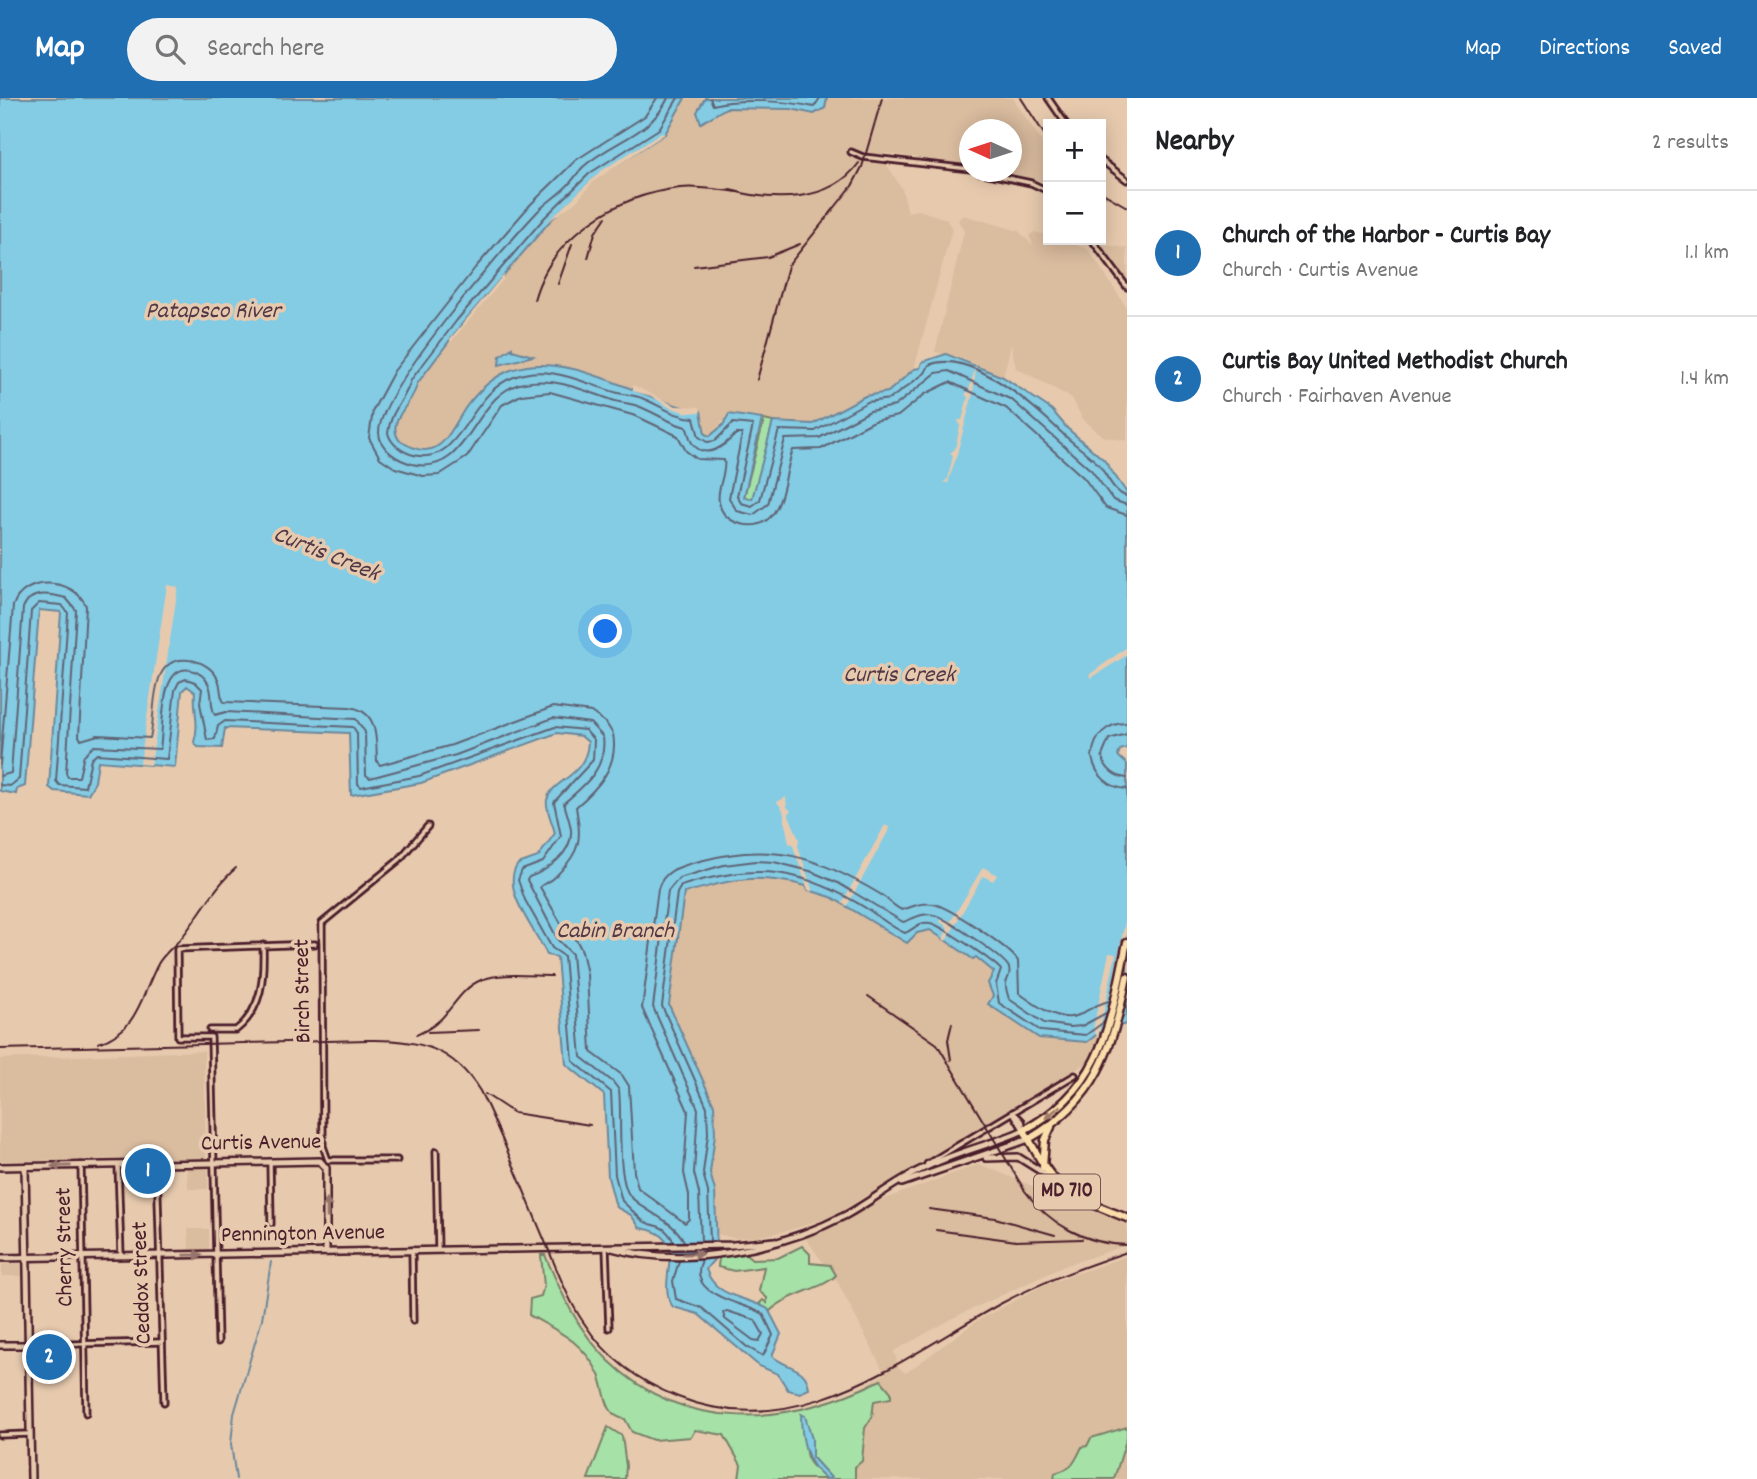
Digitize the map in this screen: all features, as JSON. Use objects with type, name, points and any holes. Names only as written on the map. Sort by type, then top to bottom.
[{"type":"main road","name":"Pennington Avenue","points":[[606,1246],[635,1254],[721,1254],[745,1251],[825,1225],[899,1184],[920,1169],[1024,1130],[1049,1116],[1078,1088],[1103,1046],[1127,942]]},
{"type":"main road","name":"Pennington Avenue","points":[[899,1184],[1029,1139],[1076,1104],[1090,1086],[1115,1034],[1127,977]]},
{"type":"main road","points":[[1043,1168],[1045,1139],[1054,1123]]},
{"type":"main road","name":"MD 710","points":[[1024,1130],[1050,1177],[1070,1194],[1127,1218]]},
{"type":"main road","points":[[972,1160],[1017,1157],[1050,1177]]},
{"type":"main road","name":"Curtis Avenue","points":[[0,1167],[326,1162]]},
{"type":"main road","name":"Birch Street","points":[[326,1162],[326,1252]]},
{"type":"main road","points":[[25,1167],[31,1479]]},
{"type":"main road","points":[[258,1254],[322,1249],[327,1237]]},
{"type":"main road","name":"Pennington Avenue","points":[[0,1258],[721,1245],[774,1241]]},
{"type":"main road","points":[[0,1345],[29,1345]]},
{"type":"street","points":[[1048,98],[1063,119]]},
{"type":"street","points":[[851,152],[863,157],[959,168]]},
{"type":"street","points":[[1106,164],[1127,180]]},
{"type":"street","points":[[1022,181],[1043,189]]},
{"type":"street","points":[[1096,245],[1127,287]]},
{"type":"street","name":"Birch Street","points":[[326,1162],[323,1146],[322,923],[399,860],[428,826]]},
{"type":"street","points":[[218,1342],[211,1037],[178,1037],[177,949],[315,944]]},
{"type":"street","points":[[210,1030],[236,1030],[256,1006],[263,973],[263,945]]},
{"type":"street","points":[[920,1169],[1075,1075]]},
{"type":"street","points":[[1013,1112],[1022,1121],[1024,1130]]},
{"type":"street","points":[[436,1152],[438,1250]]},
{"type":"street","name":"Curtis Avenue","points":[[326,1162],[397,1160]]},
{"type":"street","points":[[270,1162],[271,1224]]},
{"type":"street","name":"Ceddox Street","points":[[157,1164],[164,1402]]},
{"type":"street","name":"Cherry Street","points":[[81,1165],[86,1413]]},
{"type":"street","points":[[118,1165],[121,1256]]},
{"type":"street","points":[[606,1246],[608,1328]]},
{"type":"street","points":[[412,1250],[413,1321]]},
{"type":"street","points":[[29,1345],[162,1342]]},
{"type":"street","points":[[0,1435],[30,1434]]},
{"type":"shaded area","points":[[685,98],[1013,98],[1043,143],[1043,182],[1022,176],[1022,119],[959,119],[959,164],[884,153],[887,165],[902,189],[908,212],[919,210],[946,219],[952,229],[914,369],[888,392],[865,396],[813,424],[773,422],[729,414],[710,436],[705,435],[701,411],[687,411],[636,389],[590,374],[511,370],[484,386],[448,440],[434,449],[415,448],[399,440],[395,427],[402,409],[415,394],[417,384],[462,324],[550,221],[594,179],[675,117]]},
{"type":"shaded area","points":[[963,215],[1019,231],[1033,246],[1029,235],[1035,232],[1043,234],[1043,245],[1076,245],[1088,249],[1127,308],[1127,441],[1102,436],[1082,418],[1072,398],[1016,368],[1011,345],[1003,377],[965,359],[935,352],[964,231],[958,220]]},
{"type":"shaded area","points":[[1102,245],[1127,248],[1127,281]]},
{"type":"shaded area","points":[[757,876],[807,886],[808,890],[831,897],[907,943],[917,933],[930,930],[973,959],[975,956],[1092,1040],[1103,1030],[1090,1061],[833,1216],[790,1230],[755,1237],[733,1238],[717,1234],[715,1191],[710,1173],[715,1134],[669,1005],[684,893]]},
{"type":"shaded area","points":[[204,1051],[206,1158],[0,1161],[0,1059]]},
{"type":"shaded area","points":[[979,1164],[1127,1225],[1127,1245],[1067,1265],[959,1315],[894,1351],[899,1368],[906,1373],[975,1322],[1042,1286],[1127,1256],[1127,1479],[812,1479],[796,1418],[788,1412],[843,1397],[885,1374],[838,1283],[804,1236],[874,1203]]},
{"type":"shaded area","points":[[187,1168],[208,1168],[208,1189],[188,1189]]},
{"type":"shaded area","points":[[188,1229],[209,1229],[209,1249],[189,1249]]},
{"type":"shaded area","points":[[2,1264],[21,1264],[22,1276],[2,1276]]},
{"type":"green space","points":[[764,420],[773,422],[753,499],[744,497]]},
{"type":"green space","points":[[802,1246],[810,1254],[810,1263],[830,1265],[836,1275],[823,1284],[786,1300],[769,1312],[759,1304],[763,1300],[767,1303],[767,1298],[759,1291],[764,1267],[734,1271],[718,1267],[719,1257],[746,1254],[752,1259],[778,1258]]},
{"type":"green space","points":[[541,1255],[545,1255],[571,1310],[597,1348],[638,1385],[671,1402],[705,1412],[740,1415],[775,1413],[811,1407],[881,1380],[891,1392],[891,1398],[874,1401],[872,1417],[865,1428],[862,1461],[855,1467],[855,1479],[832,1479],[812,1457],[812,1439],[806,1443],[806,1454],[810,1463],[826,1479],[739,1479],[741,1465],[724,1435],[695,1430],[691,1437],[653,1440],[632,1432],[625,1419],[618,1417],[609,1408],[599,1375],[586,1354],[550,1326],[529,1315],[530,1299],[541,1296],[544,1286]]},
{"type":"green space","points":[[608,1427],[622,1436],[625,1479],[588,1479]]},
{"type":"green space","points":[[1127,1427],[1127,1437],[1114,1479],[1054,1479],[1055,1473],[1072,1465],[1082,1447],[1087,1446],[1091,1438]]},
{"type":"water","points":[[0,98],[685,98],[665,134],[594,179],[550,221],[462,324],[417,384],[398,418],[396,432],[399,440],[424,450],[433,449],[441,444],[475,395],[498,376],[534,365],[558,366],[582,371],[679,406],[701,411],[705,434],[710,436],[723,425],[729,414],[762,419],[744,497],[752,499],[773,422],[813,424],[865,396],[888,392],[914,369],[920,368],[922,362],[946,354],[1003,377],[1052,410],[1067,428],[1104,460],[1127,493],[1127,748],[1120,750],[1118,756],[1127,764],[1127,1024],[1103,1030],[1087,1042],[1039,1038],[988,1004],[993,996],[988,983],[994,972],[976,957],[973,959],[930,930],[917,933],[907,943],[831,897],[808,890],[806,886],[745,879],[684,893],[669,1005],[714,1105],[715,1134],[710,1173],[715,1191],[717,1256],[706,1269],[716,1286],[768,1309],[781,1334],[772,1356],[800,1372],[809,1389],[800,1393],[788,1390],[778,1374],[759,1366],[698,1314],[673,1307],[668,1296],[670,1260],[666,1240],[656,1233],[640,1228],[631,1215],[616,1207],[608,1177],[604,1095],[566,1064],[557,957],[547,955],[521,910],[513,885],[513,874],[518,864],[538,857],[555,833],[547,800],[555,787],[575,771],[586,754],[588,742],[581,736],[557,733],[421,783],[351,795],[349,733],[225,728],[222,748],[198,747],[194,742],[195,692],[187,686],[182,691],[175,767],[98,761],[95,782],[88,794],[54,791],[49,787],[61,612],[39,610],[25,786],[17,789],[16,794],[0,791]]},
{"type":"water","points":[[705,98],[827,98],[825,108],[814,114],[791,109],[726,108],[701,123],[697,112]]},
{"type":"water","points":[[512,348],[533,356],[499,365],[500,356]]},
{"type":"water","points":[[801,1414],[805,1416],[812,1439],[812,1457],[832,1479],[826,1479],[819,1473],[809,1458],[802,1433]]},
{"type":"pier","points":[[661,133],[665,134],[594,181],[576,202],[546,223],[601,171]]},
{"type":"pier","points":[[504,274],[503,280],[450,343],[450,339]]},
{"type":"pier","points":[[977,361],[973,393],[957,454],[948,483],[943,482],[948,479],[953,455],[950,453],[955,449],[960,426],[958,420],[962,420],[968,397],[965,395],[969,390]]},
{"type":"pier","points":[[633,385],[676,406],[700,407],[701,412],[687,413],[669,407],[651,396],[633,391]]},
{"type":"pier","points":[[167,585],[178,587],[151,765],[140,764]]},
{"type":"pier","points":[[1127,647],[1127,655],[1091,678],[1089,675]]},
{"type":"pier","points":[[786,797],[787,807],[791,811],[788,813],[799,839],[798,846],[813,892],[808,890],[792,843],[789,844],[783,810],[777,802]]},
{"type":"pier","points":[[885,825],[890,828],[847,906],[842,903]]},
{"type":"pier","points":[[983,867],[997,875],[993,881],[983,876],[946,941],[943,939],[948,927],[940,922],[942,918],[951,921]]},
{"type":"pier","points":[[1127,912],[1127,989],[1119,1030],[1102,1035]]},
{"type":"pier","points":[[1109,953],[1116,954],[1098,1038],[1093,1029]]},
{"type":"waterway","points":[[236,1479],[231,1444],[234,1414],[262,1319],[271,1262]]},
{"type":"railway","points":[[757,380],[788,266],[852,186],[862,167],[882,98]]},
{"type":"railway","points":[[1021,98],[1043,132]]},
{"type":"railway","points":[[730,190],[764,196],[800,196],[833,186],[859,163]]},
{"type":"railway","points":[[534,300],[555,257],[589,223],[610,210],[656,192],[680,188],[739,192]]},
{"type":"railway","points":[[1106,195],[1127,207]]},
{"type":"railway","points":[[588,258],[595,233],[606,217]]},
{"type":"railway","points":[[558,284],[572,244]]},
{"type":"railway","points":[[694,266],[768,257],[800,244]]},
{"type":"railway","points":[[98,1043],[122,1030],[130,1021],[160,960],[183,936],[214,892],[236,868]]},
{"type":"railway","points":[[416,1035],[437,1022],[464,992],[481,980],[507,975],[552,976]]},
{"type":"railway","points":[[868,996],[937,1044],[1025,1191],[1045,1213],[1069,1230],[1083,1236],[1127,1245]]},
{"type":"railway","points":[[951,1060],[948,1040],[952,1023]]},
{"type":"railway","points":[[428,1032],[479,1030]]},
{"type":"railway","points":[[0,1049],[386,1040],[418,1044],[446,1055],[458,1064],[480,1091],[564,1286],[578,1314],[593,1335],[613,1357],[650,1384],[678,1397],[722,1409],[765,1410],[806,1403],[847,1389],[886,1370],[1015,1296],[1062,1275],[1127,1252]]},
{"type":"railway","points":[[485,1094],[514,1113],[590,1125]]},
{"type":"railway","points":[[929,1209],[995,1218],[1055,1235]]},
{"type":"railway","points":[[936,1230],[1016,1241],[1082,1239]]},
{"type":"place","name":"Church of the Harbor - Curtis Bay","points":[[148,1171]]},
{"type":"place","name":"Curtis Bay United Methodist Church","points":[[49,1357]]},
{"type":"water label","name":"Patapsco River","points":[[213,312]]},
{"type":"water label","name":"Curtis Creek","points":[[326,555]]},
{"type":"water label","name":"Curtis Creek","points":[[899,676]]},
{"type":"water label","name":"Cabin Branch","points":[[615,932]]}]
